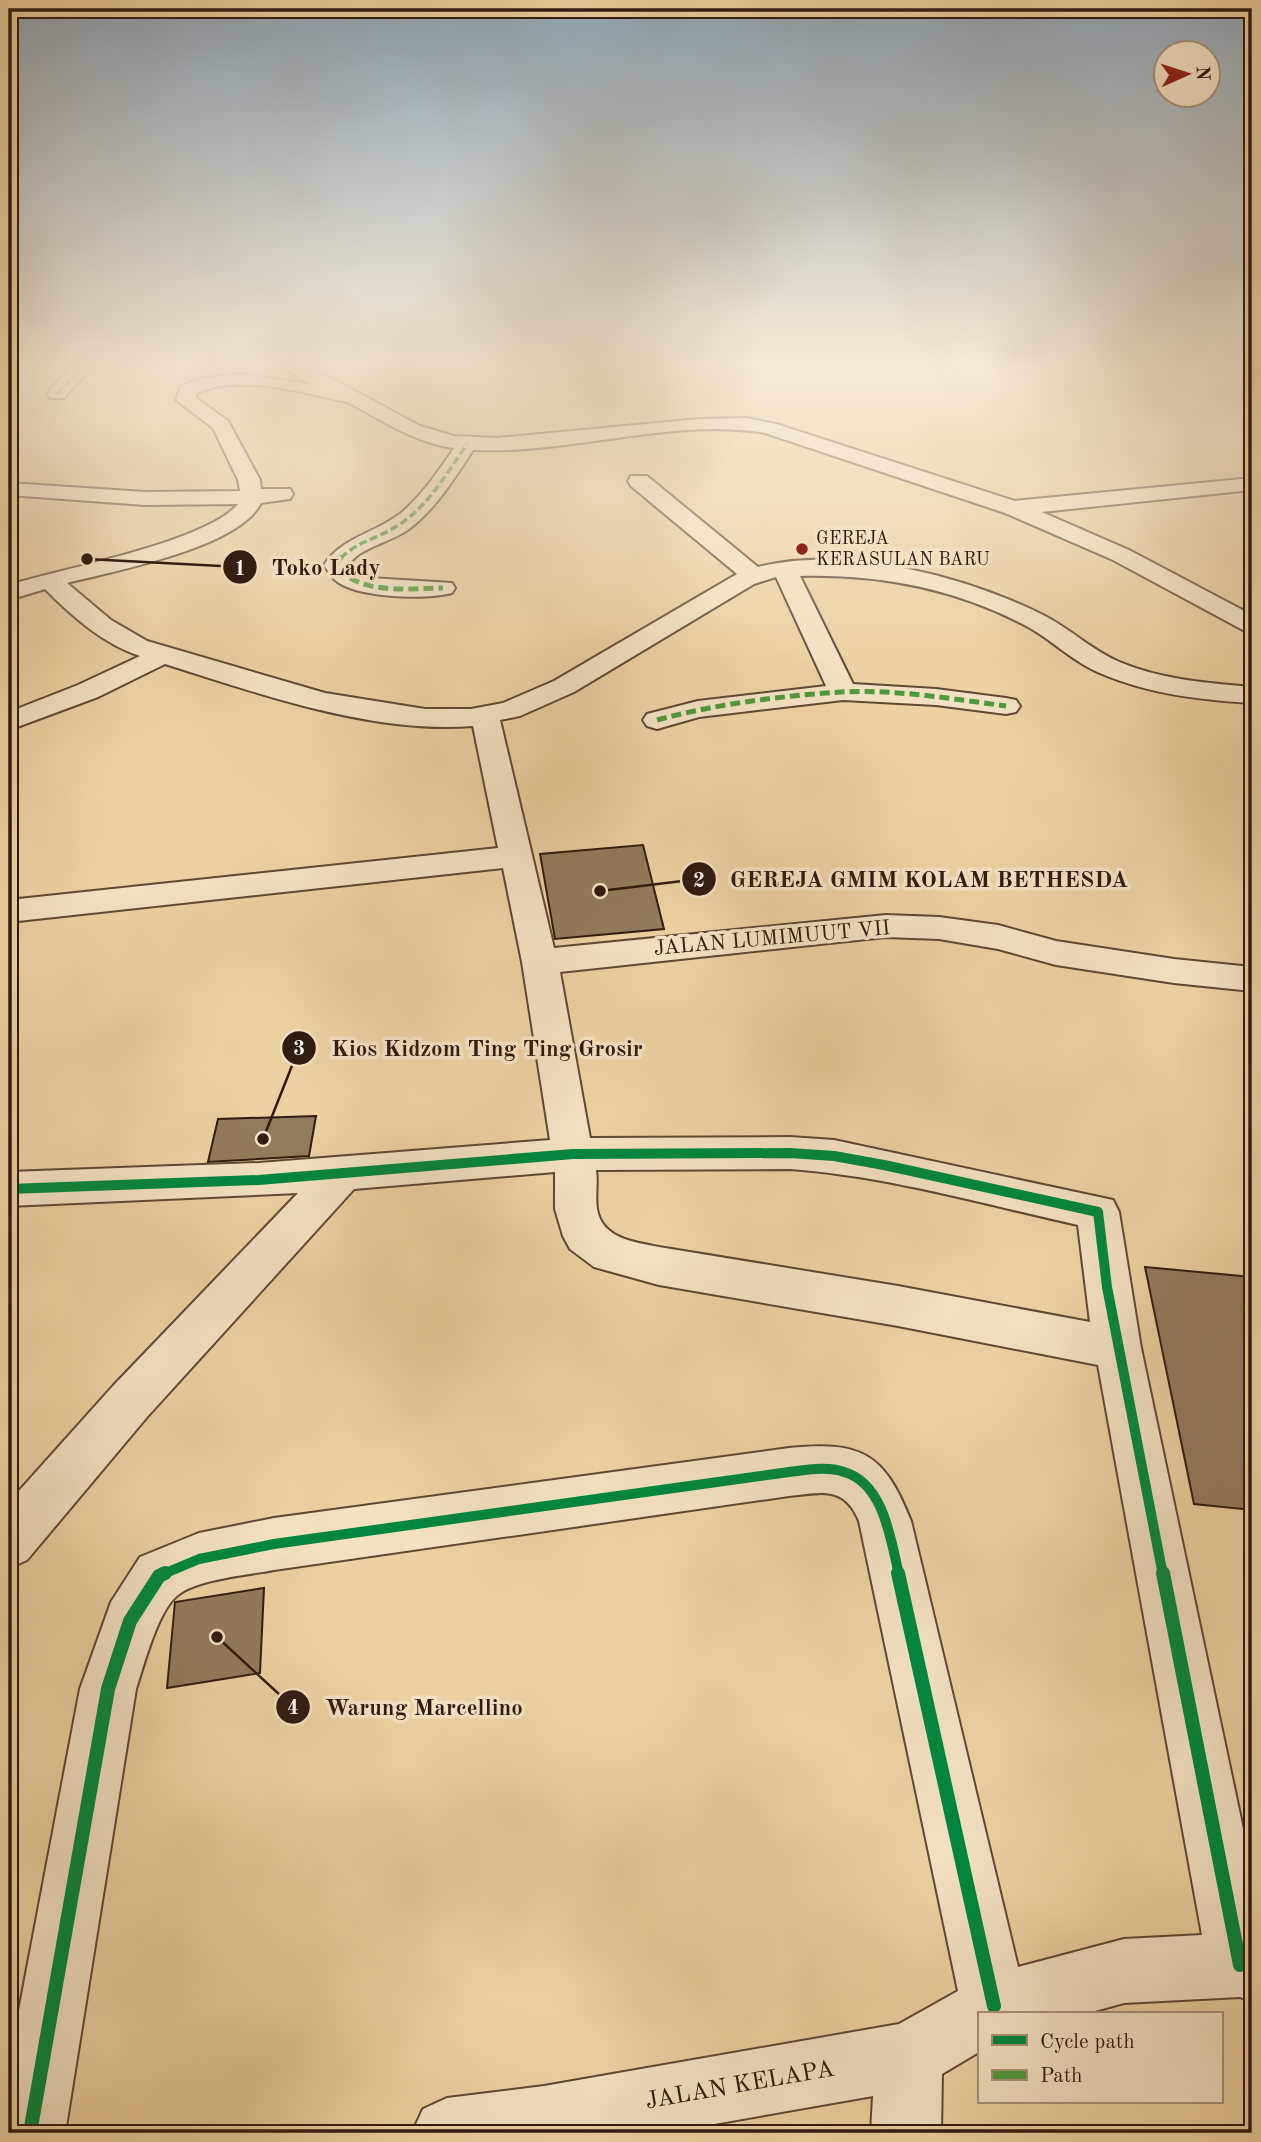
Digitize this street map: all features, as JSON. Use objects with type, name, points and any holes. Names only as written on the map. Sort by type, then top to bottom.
[{"type":"street","points":[[9,593],[173,547],[208,534],[237,519],[245,512],[252,497],[249,480],[241,464]]},
{"type":"street","points":[[443,588],[365,584],[347,580],[335,565],[347,552],[402,523],[448,475],[455,464]]},
{"type":"street","points":[[881,464],[1013,508],[1121,555],[1252,625]]},
{"type":"street","points":[[639,481],[753,575]]},
{"type":"street","points":[[1013,508],[1221,487],[1247,493]]},
{"type":"street","points":[[9,489],[103,498],[215,500],[282,494]]},
{"type":"street","points":[[50,580],[79,609],[116,636],[138,647],[317,699],[384,713],[435,717],[485,716],[509,710],[558,690],[687,611],[753,575],[785,570],[880,571],[913,575],[952,585],[1046,626],[1093,660],[1115,670],[1169,687],[1252,695]]},
{"type":"street","points":[[785,570],[843,692]]},
{"type":"street","points":[[9,722],[88,691],[163,654]]},
{"type":"street","points":[[657,720],[698,709],[843,692],[936,697],[1006,706]]},
{"type":"street","points":[[485,716],[540,962],[573,1154],[577,1183],[576,1209],[585,1236],[609,1254],[659,1266],[898,1306],[1118,1348]]},
{"type":"street","points":[[9,911],[517,856]]},
{"type":"street","name":"JALAN LUMIMUUT VII","points":[[540,962],[886,926],[939,928],[998,937],[1056,953],[1174,971],[1252,978]]},
{"type":"street","points":[[9,1189],[341,1175],[573,1154],[735,1152],[834,1156],[1098,1212],[1118,1348],[1246,1967],[1124,1970],[985,2012],[898,1572],[882,1515],[870,1485],[856,1474],[829,1468],[789,1472],[274,1544],[199,1559],[159,1576],[130,1621],[108,1689],[30,2133]]},
{"type":"street","points":[[9,1542],[40,1502],[192,1332],[269,1254],[341,1175]]},
{"type":"street","points":[[906,2133],[909,2056],[978,2016]]},
{"type":"street","name":"JALAN KELAPA","points":[[447,2133],[544,2120],[909,2056]]},
{"type":"building","points":[[643,845],[664,929],[555,939],[540,854]]},
{"type":"building","points":[[316,1116],[309,1156],[208,1162],[218,1119]]},
{"type":"building","points":[[1145,1267],[1252,1277],[1252,1510],[1194,1504]]},
{"type":"building","points":[[264,1588],[260,1673],[167,1688],[175,1602]]},
{"type":"marked path","points":[[443,588],[367,585],[342,574],[336,565],[351,549],[386,533],[411,516],[432,494],[453,464]]},
{"type":"marked path","points":[[657,720],[698,709],[843,692],[936,697],[1006,706]]},
{"type":"cycle path","points":[[9,1189],[259,1180],[573,1154],[790,1153],[834,1156],[884,1165],[1098,1212],[1118,1348],[1240,1965]]},
{"type":"cycle path","points":[[30,2133],[108,1689],[130,1621],[159,1576],[199,1559],[274,1544],[789,1472],[827,1469],[845,1472],[860,1479],[879,1505],[898,1572],[994,2006]]},
{"type":"place","name":"GEREJA KERASULAN BARU","points":[[802,549]]},
{"type":"place","name":"Toko Lady","points":[[87,559]]},
{"type":"place","name":"GEREJA GMIM KOLAM BETHESDA","points":[[600,891]]},
{"type":"place","name":"Kios Kidzom Ting Ting Grosir","points":[[263,1139]]},
{"type":"place","name":"Warung Marcellino","points":[[217,1637]]}]
